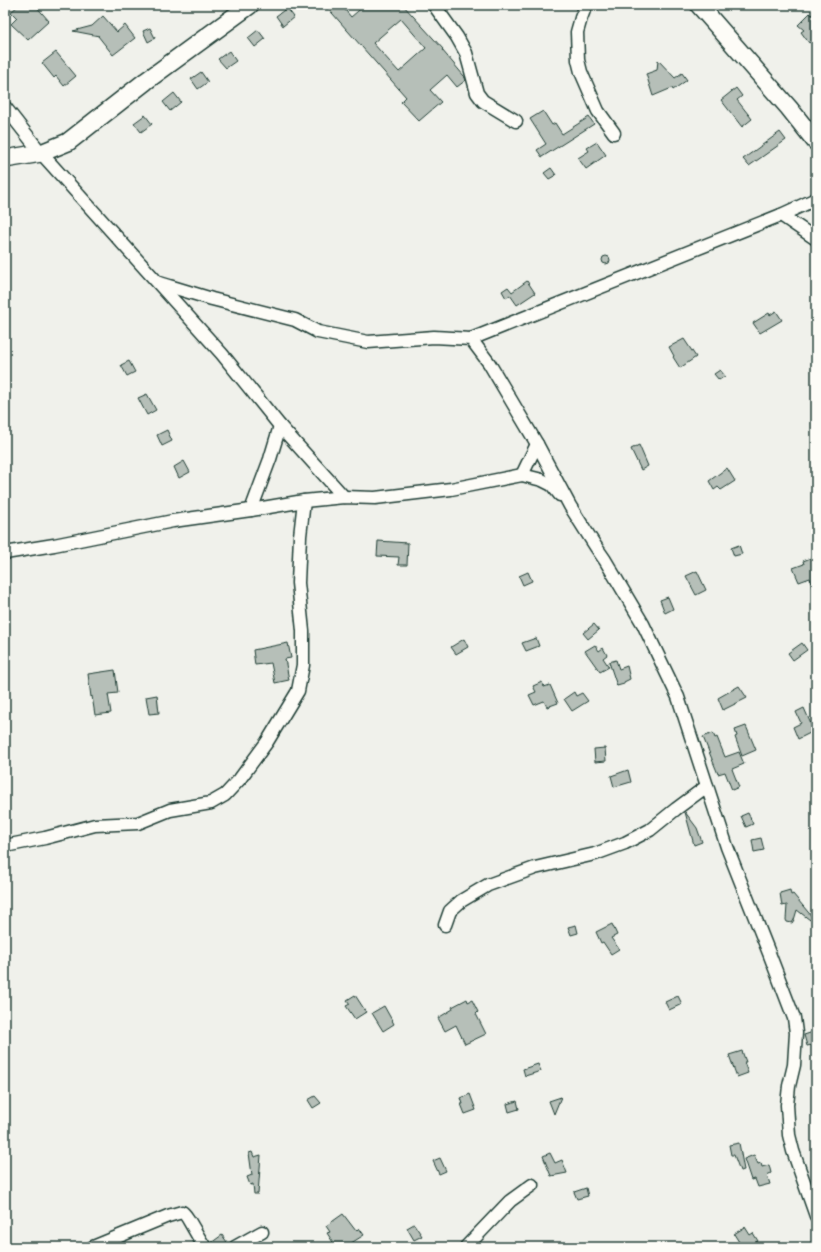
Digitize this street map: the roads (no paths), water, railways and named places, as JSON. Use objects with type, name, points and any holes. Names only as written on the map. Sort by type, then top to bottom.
[{"type":"street","points":[[5,160],[41,153],[68,142],[146,81],[250,5]]},
{"type":"street","points":[[434,5],[457,37],[466,53],[477,93],[483,101],[516,121]]},
{"type":"street","points":[[586,5],[577,32],[578,60],[581,72],[598,111],[614,134]]},
{"type":"street","points":[[703,6],[816,142]]},
{"type":"street","points":[[5,107],[41,153],[222,354],[280,426],[344,497]]},
{"type":"street","points":[[159,283],[212,299],[295,320],[318,332],[368,342],[434,337],[471,339],[781,215],[816,199]]},
{"type":"street","points":[[781,215],[816,239]]},
{"type":"street","points":[[471,339],[489,363],[537,444],[570,506],[605,560],[643,624],[678,697],[727,847],[770,953],[791,1009],[796,1027],[794,1064],[789,1086],[787,1105],[789,1135],[793,1151],[816,1216]]},
{"type":"street","points":[[251,510],[270,459],[280,426]]},
{"type":"street","points":[[522,475],[537,444]]},
{"type":"street","points":[[5,553],[54,545],[173,520],[251,510],[304,500],[344,497],[375,498],[451,489],[522,475],[542,480],[552,485],[570,506]]},
{"type":"street","points":[[5,846],[95,826],[138,823],[170,810],[211,803],[225,796],[239,780],[267,742],[298,691],[303,665],[303,632],[298,583],[300,536],[304,500]]},
{"type":"street","points":[[445,925],[450,911],[461,901],[488,885],[536,868],[595,854],[625,843],[650,830],[707,786]]},
{"type":"street","points":[[466,1247],[510,1201],[532,1186]]},
{"type":"street","points":[[93,1247],[168,1216],[182,1212],[187,1215],[198,1238],[205,1247]]},
{"type":"street","points":[[235,1247],[262,1232]]}]
